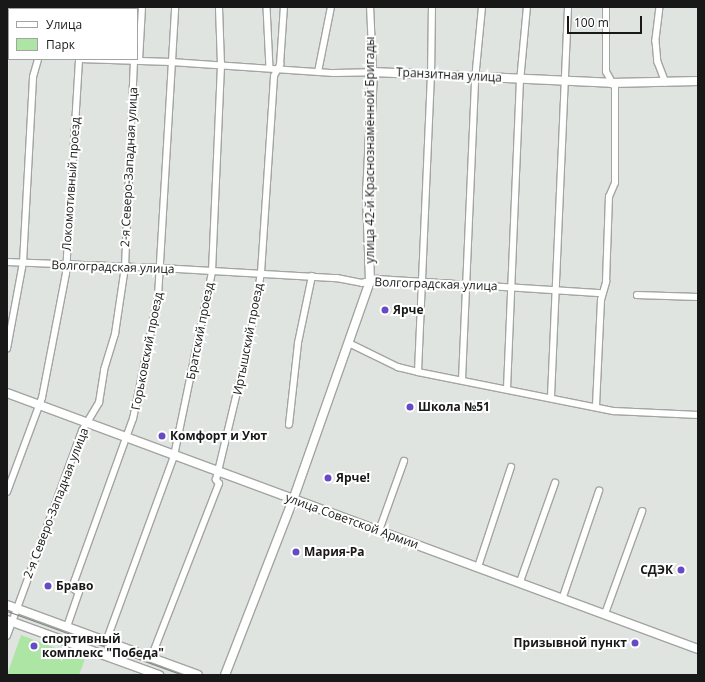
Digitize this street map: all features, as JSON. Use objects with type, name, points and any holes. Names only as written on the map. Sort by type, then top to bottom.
[{"type":"street","name":"2-я Северо-Западная улица","points":[[138,43],[142,7]]},
{"type":"street","name":"Горьковский проезд","points":[[67,627],[79,593],[72,588],[127,438],[158,297],[161,268],[175,7]]},
{"type":"street","name":"Братский проезд","points":[[106,642],[174,456],[212,272],[221,64],[219,7]]},
{"type":"street","name":"Иртышский проезд","points":[[151,658],[219,484],[216,480],[250,338],[260,273],[273,68],[267,7]]},
{"type":"street","name":"Иртышский проезд","points":[[273,68],[280,65],[284,7]]},
{"type":"street","points":[[318,72],[330,7]]},
{"type":"street","name":"улица 42-й Краснознамённой Бригады","points":[[225,675],[292,500],[370,281],[367,195],[373,72],[370,7]]},
{"type":"street","points":[[418,372],[432,7]]},
{"type":"street","points":[[462,380],[465,285],[476,76],[482,7]]},
{"type":"street","points":[[507,389],[520,79],[527,7]]},
{"type":"street","points":[[552,397],[555,290],[568,7]]},
{"type":"street","points":[[596,406],[602,293],[606,282],[609,197],[615,183],[615,88],[606,72],[606,7]]},
{"type":"street","points":[[660,7],[656,41],[658,62],[666,83]]},
{"type":"street","points":[[7,349],[22,263],[34,77],[38,60]]},
{"type":"street","name":"Локомотивный проезд","points":[[7,492],[39,405],[54,340],[66,265],[79,60]]},
{"type":"street","name":"Транзитная улица","points":[[108,60],[221,64],[318,72],[430,74],[611,83],[666,83],[698,81]]},
{"type":"street","name":"2-я Северо-Западная улица","points":[[7,636],[9,621],[16,609],[86,424],[99,403],[121,302],[125,267],[136,61]]},
{"type":"street","name":"Волгоградская улица","points":[[7,262],[312,276],[362,283],[370,281],[422,282],[602,293]]},
{"type":"street","points":[[289,425],[298,343],[312,276]]},
{"type":"street","points":[[637,295],[698,297]]},
{"type":"street","points":[[349,343],[394,366],[418,372],[621,411],[698,415]]},
{"type":"street","name":"улица Советской Армии","points":[[7,393],[86,424],[292,500],[563,597],[698,649]]},
{"type":"street","points":[[379,531],[404,461]]},
{"type":"street","points":[[478,567],[511,467]]},
{"type":"street","points":[[520,582],[556,483]]},
{"type":"street","points":[[563,597],[600,490]]},
{"type":"street","points":[[605,614],[642,512]]},
{"type":"street","points":[[7,606],[198,675]]},
{"type":"street","points":[[9,621],[159,675]]},
{"type":"green space","name":"спортивный комплекс \"Победа\"","points":[[21,635],[85,659],[79,675],[7,675]]},
{"type":"tram line","points":[[7,611],[183,675]]},
{"type":"place","name":"Ярче","points":[[385,310]]},
{"type":"place","name":"Школа №51","points":[[410,407]]},
{"type":"place","name":"Комфорт и Уют","points":[[162,436]]},
{"type":"place","name":"Ярче!","points":[[328,478]]},
{"type":"place","name":"Мария-Ра","points":[[296,552]]},
{"type":"place","name":"СДЭК","points":[[681,570]]},
{"type":"place","name":"Браво","points":[[48,586]]},
{"type":"place","name":"Призывной пункт","points":[[635,643]]},
{"type":"place","name":"спортивный комплекс \"Победа\"","points":[[34,646]]}]
